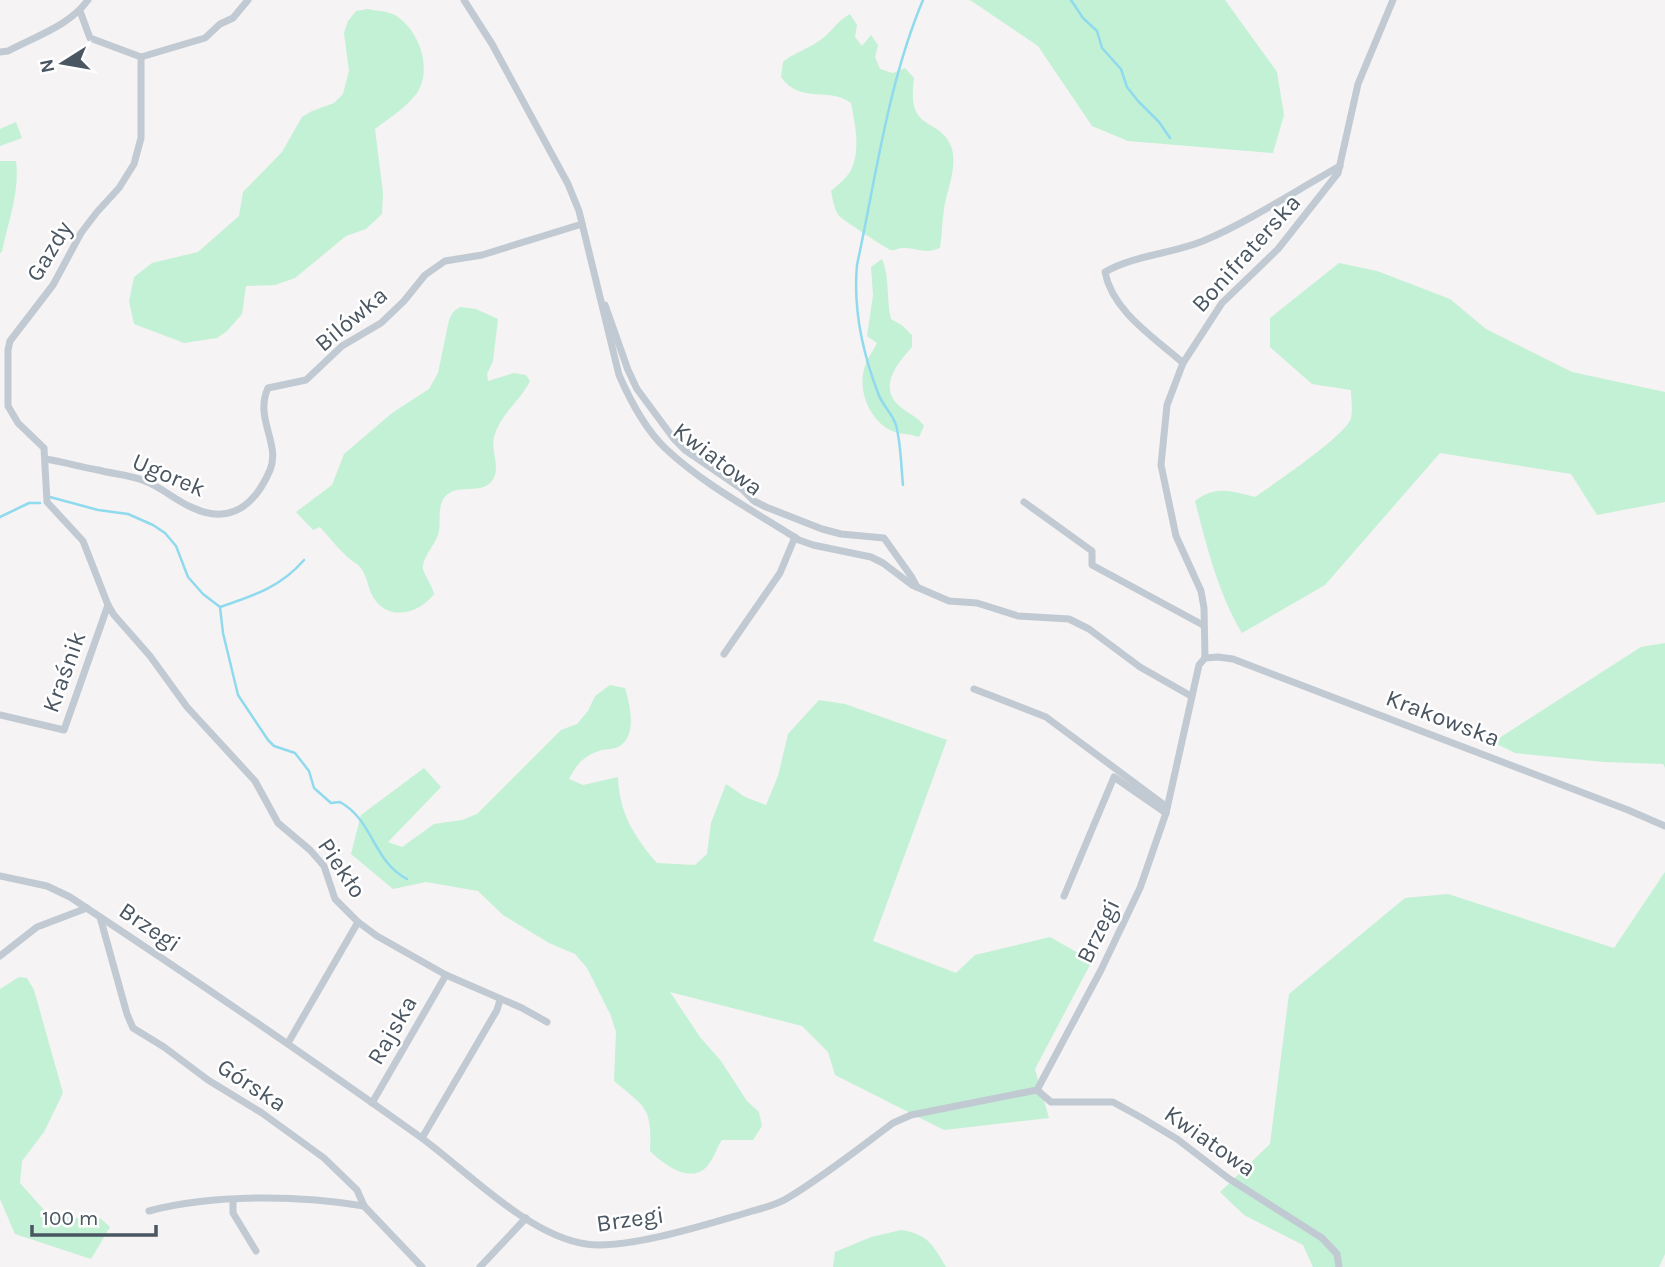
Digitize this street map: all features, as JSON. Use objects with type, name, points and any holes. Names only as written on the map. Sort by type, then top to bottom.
[{"type":"street","points":[[0,52],[8,51],[65,23],[80,11],[88,0]]},
{"type":"street","points":[[80,11],[90,38],[141,57],[205,38],[220,24],[233,18],[248,0]]},
{"type":"street","name":"Kwiatowa","points":[[464,0],[492,44],[568,184],[582,224],[618,375],[629,398],[664,447],[699,475],[795,537],[813,545],[871,557],[917,588],[949,601],[977,603],[1018,616],[1069,619],[1098,635],[1140,667],[1191,696]]},
{"type":"street","name":"Bonifraterska","points":[[1205,658],[1201,591],[1176,536],[1161,465],[1167,405],[1183,363],[1222,303],[1278,249],[1338,173],[1358,83],[1393,0]]},
{"type":"street","name":"Gazdy","points":[[46,459],[44,448],[19,423],[8,406],[10,341],[53,285],[81,233],[119,188],[134,163],[141,138],[141,57]]},
{"type":"street","points":[[1183,363],[1124,310],[1109,289],[1105,272],[1137,259],[1178,250],[1205,240],[1340,166]]},
{"type":"street","name":"Bilówka","points":[[237,512],[249,504],[270,471],[273,459],[262,411],[268,388],[306,380],[342,346],[381,323],[425,275],[445,261],[482,255],[582,224]]},
{"type":"street","points":[[596,284],[637,389],[685,450],[766,507],[822,530],[884,538],[917,588]]},
{"type":"street","points":[[46,459],[47,502],[83,541],[108,605]]},
{"type":"street","name":"Ugorek","points":[[46,459],[145,481],[205,512],[237,512]]},
{"type":"street","points":[[1024,502],[1092,551],[1092,565],[1203,625]]},
{"type":"street","points":[[724,654],[780,573],[795,537]]},
{"type":"street","name":"Kraśnik","points":[[0,715],[64,730],[108,605]]},
{"type":"street","name":"Piekło","points":[[108,605],[187,707],[255,780],[278,823],[310,850],[324,866],[335,899],[358,922],[377,936],[446,975],[522,1008],[547,1022]]},
{"type":"street","name":"Brzegi","points":[[0,876],[47,886],[87,908],[288,1043],[422,1138],[470,1178],[526,1218],[557,1235],[583,1244],[620,1243],[686,1229],[783,1201],[894,1123],[911,1115],[1037,1090],[1101,970],[1140,888],[1167,810],[1191,696],[1199,665],[1205,658]]},
{"type":"street","name":"Krakowska","points":[[1205,658],[1233,659],[1665,826]]},
{"type":"street","points":[[974,689],[1046,717],[1167,810]]},
{"type":"street","name":"Brzegi","points":[[1064,897],[1114,777],[1167,810]]},
{"type":"street","points":[[0,956],[37,927],[87,908]]},
{"type":"street","name":"Górska","points":[[100,917],[133,1028],[208,1080],[262,1112],[324,1157],[357,1190],[364,1206],[422,1267]]},
{"type":"street","points":[[288,1043],[358,922]]},
{"type":"street","name":"Rajska","points":[[372,1103],[446,975]]},
{"type":"street","points":[[422,1138],[498,1010],[500,1000]]},
{"type":"street","name":"Kwiatowa","points":[[1037,1090],[1051,1102],[1113,1102],[1142,1118],[1177,1139],[1227,1178],[1322,1238],[1336,1254],[1339,1267]]},
{"type":"street","points":[[149,1211],[179,1203],[296,1198],[364,1206]]},
{"type":"street","points":[[233,1200],[233,1213],[256,1251]]},
{"type":"street","points":[[480,1267],[526,1218]]},
{"type":"green space","points":[[970,0],[1225,0],[1277,72],[1284,115],[1273,153],[1128,141],[1092,126],[1038,46]]},
{"type":"green space","points":[[368,9],[395,15],[411,30],[421,50],[424,72],[422,83],[413,98],[375,129],[383,193],[382,214],[366,229],[346,236],[295,278],[275,285],[246,286],[242,314],[217,338],[184,343],[134,324],[129,301],[134,277],[152,263],[198,252],[239,216],[243,192],[282,152],[302,117],[334,103],[343,94],[349,71],[344,33],[348,21],[356,11]]},
{"type":"green space","points":[[850,14],[857,25],[855,37],[862,46],[871,35],[878,45],[875,57],[880,69],[893,73],[905,68],[914,78],[913,99],[917,113],[943,134],[952,149],[952,172],[944,209],[940,248],[929,251],[908,248],[891,250],[840,217],[831,191],[847,176],[856,154],[851,103],[834,96],[797,90],[781,77],[783,62],[823,38]]},
{"type":"green space","points":[[16,122],[22,138],[0,146],[0,129]]},
{"type":"green space","points":[[0,161],[16,161],[17,173],[13,207],[0,253]]},
{"type":"green space","points":[[882,259],[891,319],[912,335],[912,347],[891,377],[891,393],[903,409],[924,426],[919,437],[895,432],[884,426],[872,413],[864,396],[864,369],[877,343],[867,336],[873,295],[871,267]]},
{"type":"green space","points":[[1339,263],[1377,271],[1450,299],[1486,329],[1572,372],[1665,392],[1665,502],[1597,515],[1571,474],[1440,453],[1325,585],[1242,633],[1220,586],[1195,501],[1217,491],[1231,491],[1255,497],[1337,436],[1351,418],[1351,390],[1312,384],[1270,347],[1270,318]]},
{"type":"green space","points":[[460,307],[476,309],[498,319],[493,361],[487,374],[488,381],[514,373],[526,375],[530,381],[495,434],[493,446],[496,470],[492,481],[483,487],[451,492],[443,500],[439,531],[423,565],[434,594],[428,601],[412,610],[395,612],[379,605],[360,567],[343,553],[320,527],[313,530],[296,512],[332,485],[344,454],[392,413],[429,389],[438,373],[449,320],[453,312]]},
{"type":"green space","points":[[1665,643],[1665,768],[1663,764],[1604,762],[1515,753],[1493,742],[1641,647]]},
{"type":"green space","points":[[610,685],[625,688],[631,720],[628,736],[618,747],[586,757],[569,779],[583,785],[618,777],[621,802],[629,823],[641,844],[657,863],[695,865],[707,854],[711,823],[726,784],[745,797],[766,805],[778,776],[788,734],[819,700],[845,704],[947,740],[873,941],[956,973],[975,955],[1050,937],[1092,961],[1035,1069],[1049,1118],[944,1130],[835,1075],[828,1052],[802,1026],[670,992],[747,1101],[759,1112],[762,1126],[753,1140],[722,1140],[710,1162],[701,1171],[694,1174],[678,1171],[650,1151],[650,1125],[645,1110],[614,1081],[616,1032],[587,968],[575,954],[549,943],[503,915],[478,891],[426,882],[393,889],[351,854],[361,815],[424,768],[441,787],[388,842],[402,847],[434,824],[462,820],[477,814],[561,730],[577,724],[588,711],[595,696]]},
{"type":"green space","points":[[1665,872],[1665,1254],[1659,1267],[1313,1267],[1303,1245],[1244,1215],[1220,1192],[1270,1144],[1289,994],[1405,898],[1448,894],[1614,948]]},
{"type":"green space","points":[[19,977],[27,978],[34,990],[63,1093],[44,1132],[22,1161],[20,1183],[44,1210],[72,1218],[100,1218],[110,1227],[91,1259],[15,1234],[0,1199],[0,989]]},
{"type":"green space","points":[[901,1230],[918,1234],[929,1242],[946,1267],[833,1267],[835,1252],[871,1237]]},
{"type":"waterway","points":[[903,485],[896,425],[880,397],[863,346],[856,281],[892,97],[923,0]]},
{"type":"waterway","points":[[1071,0],[1083,18],[1097,31],[1102,48],[1121,69],[1127,87],[1170,138]]},
{"type":"waterway","points":[[50,497],[98,510],[128,514],[165,533],[176,546],[188,577],[203,594],[220,607],[223,633],[238,695],[268,740],[274,746],[295,753],[309,771],[314,788],[331,803],[340,802],[351,810],[360,819],[387,862],[407,879]]},
{"type":"waterway","points":[[0,517],[29,503],[40,503]]},
{"type":"waterway","points":[[220,607],[276,584],[304,560]]}]
